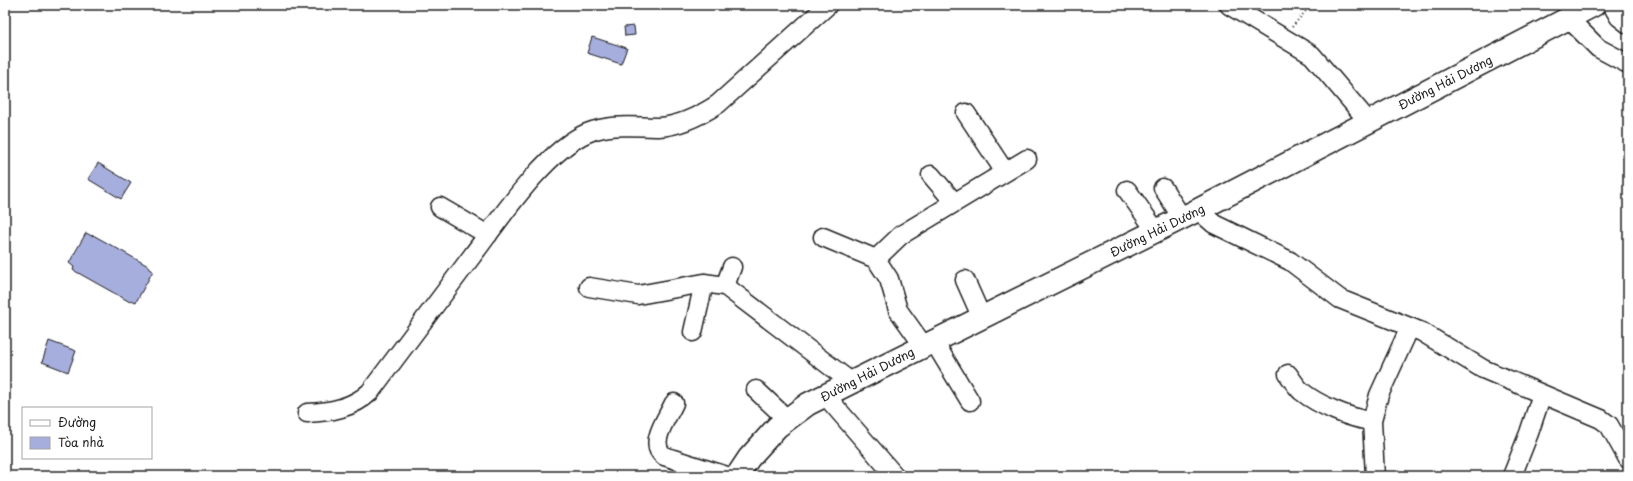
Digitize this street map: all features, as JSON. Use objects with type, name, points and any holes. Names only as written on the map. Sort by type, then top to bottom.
[{"type":"highway","name":"Đường Hải Dương","points":[[737,476],[749,458],[776,427],[808,404],[982,316],[1190,214],[1594,5]]},
{"type":"street","points":[[307,413],[330,412],[342,408],[362,399],[370,392],[488,235],[544,165],[563,146],[587,133],[603,128],[619,126],[661,127],[704,114],[718,104],[828,5]]},
{"type":"street","points":[[1229,5],[1312,55],[1368,121]]},
{"type":"street","points":[[1612,5],[1619,17],[1628,24]]},
{"type":"street","points":[[1568,18],[1598,48],[1628,64]]},
{"type":"street","points":[[966,113],[1005,172]]},
{"type":"street","points":[[876,260],[900,235],[1027,159]]},
{"type":"street","points":[[931,175],[954,202]]},
{"type":"street","points":[[1164,188],[1190,214],[1290,261],[1340,299],[1428,335],[1483,369],[1601,419],[1609,425],[1628,459]]},
{"type":"street","points":[[1127,190],[1156,231]]},
{"type":"street","points":[[440,207],[488,235]]},
{"type":"street","points":[[823,238],[876,260],[889,279],[898,310],[928,343],[970,401]]},
{"type":"street","points":[[725,286],[732,267]]},
{"type":"street","points":[[965,280],[982,316]]},
{"type":"street","points":[[693,332],[704,283]]},
{"type":"street","points":[[589,287],[638,295],[704,283],[725,286],[851,382]]},
{"type":"street","points":[[1375,476],[1372,421],[1379,395],[1410,327]]},
{"type":"street","points":[[1288,374],[1296,386],[1315,400],[1359,420],[1372,421]]},
{"type":"street","points":[[756,390],[787,419]]},
{"type":"street","points":[[1512,476],[1542,394]]},
{"type":"street","points":[[825,395],[895,476]]},
{"type":"street","points":[[674,403],[659,436],[657,446],[660,453],[664,456],[727,476]]},
{"type":"street","points":[[657,465],[695,476]]},
{"type":"path","points":[[1286,38],[1291,27],[1311,5]]},
{"type":"building","points":[[634,26],[635,35],[625,36],[624,27]]},
{"type":"building","points":[[592,37],[627,48],[621,64],[587,53]]},
{"type":"building","points":[[98,163],[131,183],[121,199],[88,179]]},
{"type":"building","points":[[86,233],[92,236],[93,235],[150,267],[149,268],[153,271],[136,302],[131,300],[130,302],[73,270],[74,267],[69,263]]},
{"type":"building","points":[[49,341],[76,351],[68,372],[42,362]]}]
